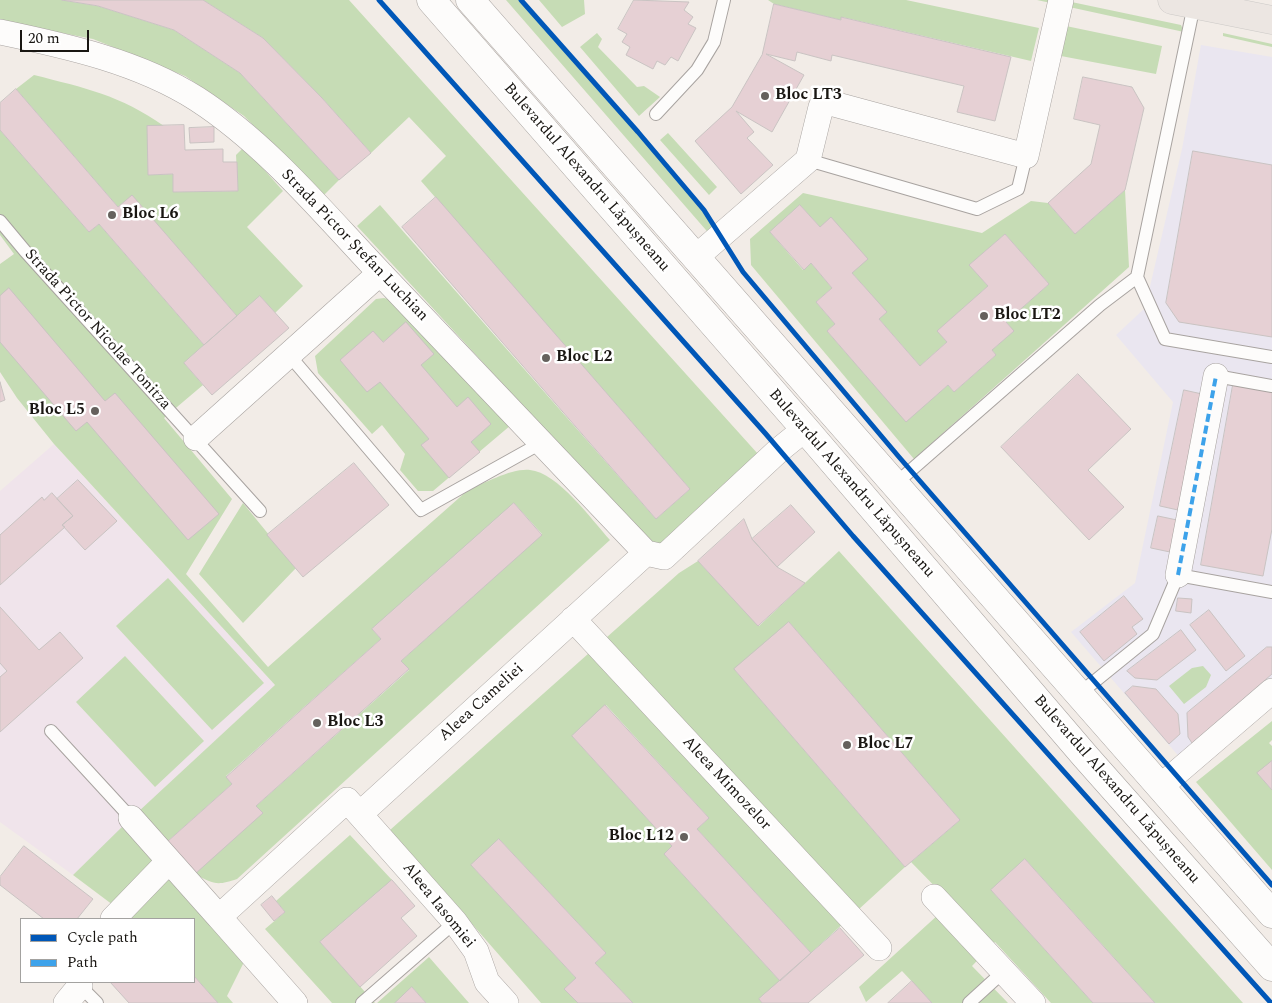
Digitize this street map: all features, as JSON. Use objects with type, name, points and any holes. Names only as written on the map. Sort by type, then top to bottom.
[{"type":"main road","name":"Bulevardul Alexandru Lăpușneanu","points":[[431,0],[805,429],[1091,764],[1272,967]]},
{"type":"main road","name":"Bulevardul Alexandru Lăpușneanu","points":[[470,0],[1272,914]]},
{"type":"main road","points":[[1183,2],[1272,20]]},
{"type":"street","points":[[695,258],[808,160],[821,107],[830,103],[1026,156],[1061,0]]},
{"type":"street","name":"Strada Pictor Ștefan Luchian","points":[[0,32],[95,56],[149,74],[195,98],[234,126],[278,166],[646,553]]},
{"type":"street","points":[[196,438],[380,273]]},
{"type":"street","points":[[1178,575],[1216,376]]},
{"type":"street","points":[[646,553],[664,557],[805,429]]},
{"type":"street","name":"Aleea Cameliei","points":[[360,814],[646,553]]},
{"type":"street","name":"Aleea Mimozelor","points":[[573,620],[879,948]]},
{"type":"street","points":[[1160,787],[1272,691]]},
{"type":"street","points":[[219,917],[348,800],[360,814]]},
{"type":"street","name":"Aleea Iasomiei","points":[[360,814],[455,922],[476,951],[487,982],[506,1003]]},
{"type":"street","points":[[131,818],[295,1003]]},
{"type":"street","points":[[114,918],[169,861]]},
{"type":"street","points":[[934,897],[1032,1003]]},
{"type":"lane","points":[[656,114],[697,70],[714,42],[724,0]]},
{"type":"lane","points":[[1183,2],[1173,111],[1137,277],[1166,339],[1272,358]]},
{"type":"lane","points":[[808,160],[977,209],[1018,189],[1026,156]]},
{"type":"lane","name":"Strada Pictor Nicolae Tonitza","points":[[0,221],[24,251],[196,438],[260,511]]},
{"type":"lane","points":[[894,485],[1100,305],[1137,277]]},
{"type":"lane","points":[[288,355],[421,510],[541,443]]},
{"type":"lane","points":[[1216,376],[1272,386]]},
{"type":"lane","points":[[1079,694],[1153,634],[1178,575],[1272,592]]},
{"type":"lane","points":[[52,731],[131,818]]},
{"type":"lane","points":[[362,1003],[455,922]]},
{"type":"lane","points":[[969,1003],[1003,972]]},
{"type":"shaded area","points":[[1201,45],[1272,57],[1272,683],[1182,760],[1071,632],[1135,583],[1173,402],[1116,335],[1145,308],[1182,149]]},
{"type":"shaded area","points":[[54,444],[275,685],[73,875],[0,822],[0,491]]},
{"type":"green space","points":[[0,0],[62,0],[98,6],[174,30],[240,73],[339,180],[323,196],[244,116],[185,76],[93,39],[0,21]]},
{"type":"green space","points":[[203,0],[349,0],[758,454],[655,549],[357,226],[380,205],[656,519],[690,489],[421,181],[446,156],[409,117],[371,153],[322,98],[263,38]]},
{"type":"green space","points":[[506,0],[521,0],[704,210],[719,234],[712,237]]},
{"type":"green space","points":[[539,0],[584,0],[585,14],[562,27]]},
{"type":"green space","points":[[768,0],[906,0],[1039,28],[1031,61],[842,17],[841,20],[774,4]]},
{"type":"green space","points":[[1037,0],[1062,0],[1181,25],[1184,32]]},
{"type":"green space","points":[[1066,26],[1162,46],[1156,74],[1061,56]]},
{"type":"green space","points":[[597,33],[602,39],[598,47],[637,87],[644,86],[660,97],[639,116],[580,47]]},
{"type":"green space","points":[[1223,33],[1272,44],[1272,47],[1223,36]]},
{"type":"green space","points":[[34,75],[102,94],[148,115],[164,126],[148,175],[173,174],[174,192],[238,191],[236,155],[244,147],[283,191],[247,227],[303,286],[275,313],[260,296],[237,316],[132,196],[118,207],[16,89]]},
{"type":"green space","points":[[0,130],[89,232],[99,224],[204,345],[184,363],[203,385],[164,418],[232,499],[186,574],[268,667],[468,490],[515,471],[530,470],[551,479],[573,498],[610,540],[237,879],[215,883],[195,874],[256,806],[409,670],[401,661],[542,534],[514,503],[372,629],[381,639],[226,776],[232,784],[167,842],[138,812],[275,685],[54,444],[17,398],[0,372],[0,264],[14,254],[0,235]]},
{"type":"green space","points":[[668,133],[717,187],[709,195],[660,140]]},
{"type":"green space","points":[[1125,190],[1129,267],[914,459],[751,265],[750,239],[803,193],[982,233],[1031,201],[1048,203],[1075,234]],"holes":[[[800,205],[820,227],[852,273],[886,312],[879,319],[920,366],[947,342],[938,331],[988,286],[970,265],[1005,234],[1049,284],[1006,322],[1013,331],[992,350],[996,355],[954,392],[948,385],[906,421],[827,331],[835,324],[816,302],[832,288],[811,263],[803,270],[770,232]]]},
{"type":"green space","points":[[384,298],[395,301],[511,425],[433,491],[418,491],[400,470],[405,454],[382,425],[372,434],[318,373],[315,356],[376,299]]},
{"type":"green space","points":[[243,503],[296,568],[243,623],[199,574]]},
{"type":"green space","points":[[839,551],[1243,1003],[1155,1003],[1025,859],[991,890],[1093,1003],[1051,1003],[995,942],[972,966],[1008,1003],[932,1003],[902,971],[866,1002],[859,987],[951,903],[911,862],[960,820],[789,622],[735,670],[905,867],[811,953],[697,829],[709,818],[606,705],[572,736],[672,846],[664,854],[780,981],[759,999],[762,1003],[633,1003],[595,963],[606,953],[499,839],[471,865],[576,978],[565,989],[578,1003],[541,1003],[390,830],[679,573],[698,561],[759,626]]},
{"type":"green space","points":[[168,578],[264,683],[212,730],[116,626]]},
{"type":"green space","points":[[125,656],[204,741],[155,787],[76,702]]},
{"type":"green space","points":[[1203,666],[1211,675],[1206,687],[1184,704],[1169,686],[1192,668]]},
{"type":"green space","points":[[1272,721],[1272,740],[1269,743],[1272,746],[1272,761],[1258,773],[1272,790],[1272,870],[1196,782]]},
{"type":"green space","points":[[123,826],[244,962],[227,996],[233,1003],[218,1003],[195,977],[195,918],[128,918],[73,875]]},
{"type":"green space","points":[[350,835],[392,880],[320,942],[375,1003],[332,1003],[265,929],[285,912],[276,901]]},
{"type":"green space","points":[[429,957],[469,1003],[426,1003],[412,987],[395,1003],[377,1003]]},
{"type":"building","points":[[62,0],[203,0],[263,38],[322,98],[371,153],[339,180],[240,73],[174,30],[98,6]]},
{"type":"building","points":[[634,0],[689,2],[684,10],[693,17],[688,24],[696,28],[678,61],[671,57],[665,65],[657,61],[653,69],[626,55],[630,47],[622,42],[627,34],[618,29]]},
{"type":"building","name":"Bloc LT3","points":[[774,4],[841,20],[841,17],[1011,57],[995,121],[957,112],[964,86],[832,55],[831,61],[797,52],[795,61],[766,54],[804,75],[772,132],[736,111],[754,132],[747,138],[773,165],[741,194],[695,141],[732,107],[762,55]]},
{"type":"building","points":[[1083,77],[1132,87],[1144,108],[1125,190],[1075,234],[1048,203],[1091,164],[1100,125],[1074,119]]},
{"type":"building","name":"Bloc L6","points":[[16,89],[118,207],[132,195],[237,316],[204,345],[99,224],[89,232],[0,130],[0,103]]},
{"type":"building","points":[[184,125],[185,150],[223,149],[223,162],[237,162],[238,191],[173,192],[173,174],[148,175],[147,126]]},
{"type":"building","points":[[214,127],[214,142],[190,143],[189,128]]},
{"type":"building","points":[[1193,151],[1272,165],[1272,337],[1179,322],[1166,303]]},
{"type":"building","name":"Bloc L2","points":[[436,197],[690,489],[656,519],[402,227]]},
{"type":"building","name":"Bloc LT2","points":[[800,205],[820,227],[831,217],[868,259],[852,273],[887,312],[879,319],[920,366],[947,342],[937,331],[988,286],[969,265],[1005,234],[1049,284],[1006,322],[1014,331],[992,350],[996,355],[954,392],[948,385],[906,422],[827,331],[835,324],[816,302],[832,288],[811,263],[804,270],[770,232]]},
{"type":"building","name":"Bloc L5","points":[[9,288],[105,401],[115,393],[219,514],[188,540],[87,422],[76,431],[0,342],[0,296]]},
{"type":"building","points":[[260,296],[289,328],[212,395],[184,363]]},
{"type":"building","points":[[406,322],[434,354],[421,365],[457,407],[468,397],[491,424],[471,442],[480,452],[449,478],[421,445],[429,439],[380,382],[367,392],[340,360],[373,331],[383,342]]},
{"type":"building","points":[[1078,374],[1131,429],[1088,470],[1124,507],[1089,540],[1001,447]]},
{"type":"building","points":[[0,382],[5,400],[0,402]]},
{"type":"building","points":[[1233,385],[1272,392],[1272,529],[1263,576],[1201,565]]},
{"type":"building","points":[[1184,390],[1202,394],[1178,510],[1160,506]]},
{"type":"building","points":[[354,463],[389,505],[303,577],[267,535]]},
{"type":"building","points":[[78,480],[117,521],[85,550],[62,525],[73,516],[57,499]]},
{"type":"building","points":[[52,493],[73,516],[62,525],[65,527],[0,585],[0,535],[42,497],[44,500]]},
{"type":"building","name":"Bloc L3","points":[[514,503],[542,535],[401,661],[409,669],[256,806],[263,813],[195,874],[167,842],[232,784],[226,777],[381,639],[372,629]]},
{"type":"building","points":[[791,505],[815,532],[777,567],[752,539]]},
{"type":"building","points":[[1158,516],[1177,520],[1170,552],[1151,548]]},
{"type":"building","points":[[744,519],[752,539],[777,567],[805,583],[758,626],[698,561]]},
{"type":"building","points":[[1124,596],[1143,619],[1132,627],[1137,634],[1104,661],[1080,632]]},
{"type":"building","points":[[1178,598],[1192,599],[1191,613],[1176,611]]},
{"type":"building","points":[[0,607],[39,650],[60,632],[83,658],[0,732],[0,677],[7,671],[0,663]]},
{"type":"building","points":[[1209,610],[1245,656],[1226,671],[1190,625]]},
{"type":"building","name":"Bloc L7","points":[[789,622],[960,820],[905,867],[734,669]]},
{"type":"building","points":[[1181,630],[1196,650],[1157,680],[1135,678],[1127,671]]},
{"type":"building","points":[[1267,647],[1272,647],[1272,674],[1192,743],[1188,737],[1187,713]]},
{"type":"building","points":[[1133,686],[1156,689],[1178,714],[1180,734],[1169,744],[1125,693]]},
{"type":"building","name":"Bloc L12","points":[[605,705],[709,818],[697,829],[811,953],[780,981],[664,854],[672,846],[572,736]]},
{"type":"building","points":[[1272,761],[1272,790],[1257,773]]},
{"type":"building","points":[[499,839],[606,953],[595,963],[633,1003],[578,1003],[564,989],[576,978],[471,865]]},
{"type":"building","points":[[24,846],[93,899],[78,918],[43,918],[0,885],[0,877]]},
{"type":"building","points":[[1025,859],[1155,1003],[1093,1003],[991,890]]},
{"type":"building","points":[[392,880],[415,906],[401,918],[417,936],[360,987],[320,942]]},
{"type":"building","points":[[272,896],[285,912],[274,921],[261,905]]},
{"type":"building","points":[[840,928],[864,955],[808,1003],[762,1003],[759,999]]},
{"type":"building","points":[[195,977],[218,1003],[129,1003],[111,983],[195,983]]},
{"type":"building","points":[[912,981],[932,1003],[888,1003]]},
{"type":"building","points":[[412,987],[426,1003],[395,1003]]},
{"type":"marked path","points":[[1178,575],[1216,376]]},
{"type":"cycle path","points":[[379,0],[765,433],[853,536],[1271,1003]]},
{"type":"cycle path","points":[[521,0],[704,210],[743,272],[899,457],[1272,885]]},
{"type":"place","name":"Bloc LT3","points":[[765,96]]},
{"type":"place","name":"Bloc L6","points":[[112,215]]},
{"type":"place","name":"Bloc LT2","points":[[984,316]]},
{"type":"place","name":"Bloc L2","points":[[546,358]]},
{"type":"place","name":"Bloc L5","points":[[95,411]]},
{"type":"place","name":"Bloc L3","points":[[317,723]]},
{"type":"place","name":"Bloc L7","points":[[847,745]]},
{"type":"place","name":"Bloc L12","points":[[684,837]]}]
